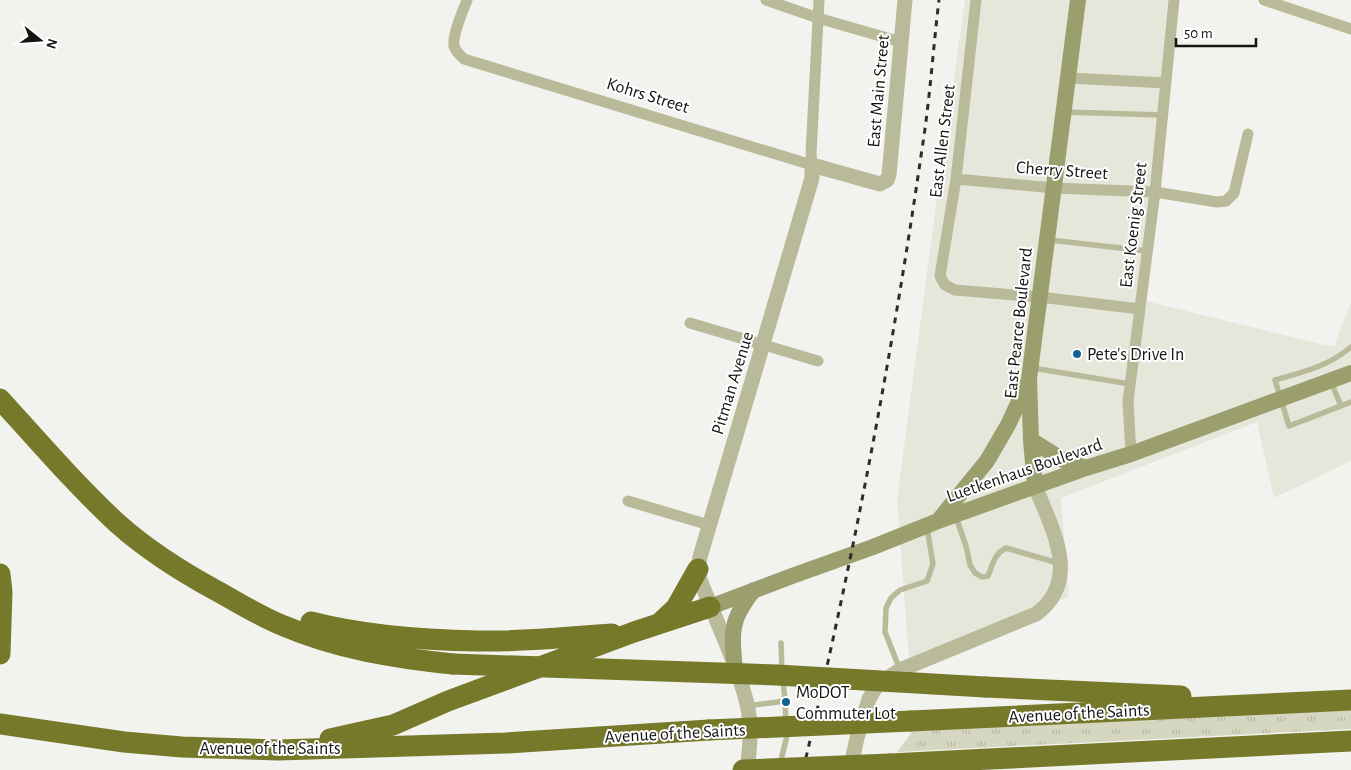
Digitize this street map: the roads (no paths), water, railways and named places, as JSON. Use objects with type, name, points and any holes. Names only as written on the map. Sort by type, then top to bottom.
[{"type":"highway","points":[[0,399],[67,474],[119,524],[172,565],[283,626],[326,641],[371,653],[410,660],[453,664],[776,675],[985,687],[1318,702]]},
{"type":"highway","points":[[659,624],[676,608],[698,569]]},
{"type":"highway","points":[[0,574],[2,600],[0,654]]},
{"type":"highway","points":[[237,602],[337,629],[405,636],[478,641],[634,632]]},
{"type":"highway","points":[[278,750],[393,725],[448,701],[634,632],[710,607]]},
{"type":"highway","name":"Avenue of the Saints","points":[[0,724],[143,744],[278,750],[506,743],[709,730],[1351,700]]},
{"type":"highway","points":[[745,770],[1351,741]]},
{"type":"main road","name":"East Pearce Boulevard","points":[[1035,486],[1031,440],[1030,373],[1078,0]]},
{"type":"main road","points":[[932,524],[986,461],[1008,425],[1030,373]]},
{"type":"main road","name":"Luetkenhaus Boulevard","points":[[710,607],[1035,486],[1131,454],[1351,373]]},
{"type":"main road","points":[[1031,440],[1063,460],[1086,468]]},
{"type":"main road","points":[[735,669],[732,635],[734,625],[741,607],[754,590]]},
{"type":"street","name":"Kohrs Street","points":[[467,0],[455,36],[454,45],[458,54],[464,59],[812,165],[875,183],[883,182]]},
{"type":"street","points":[[766,0],[818,18],[902,42]]},
{"type":"street","name":"Pitman Avenue","points":[[745,770],[750,749],[748,706],[699,577],[698,569],[709,525],[812,178],[811,154],[819,0]]},
{"type":"street","name":"East Main Street","points":[[883,182],[889,175],[891,165],[904,0]]},
{"type":"street","name":"East Allen Street","points":[[976,0],[956,179],[940,276],[945,284],[955,290],[1040,297]]},
{"type":"street","name":"East Koenig Street","points":[[1131,454],[1128,401],[1155,192],[1174,0]]},
{"type":"street","points":[[1264,0],[1351,29]]},
{"type":"street","points":[[1069,78],[1166,83]]},
{"type":"street","name":"Cherry Street","points":[[956,179],[1054,188],[1155,192],[1217,202],[1226,201],[1234,193],[1248,134]]},
{"type":"street","points":[[1040,297],[1140,309]]},
{"type":"street","points":[[690,323],[818,361]]},
{"type":"street","name":"East Pearce Boulevard","points":[[850,770],[857,738],[869,699],[878,686],[900,670],[1036,614],[1045,608],[1056,593],[1061,564],[1051,526],[1035,486]]},
{"type":"street","points":[[628,501],[709,525]]},
{"type":"lane","points":[[1064,112],[1163,115]]},
{"type":"lane","points":[[1047,240],[1147,250]]},
{"type":"lane","points":[[1351,347],[1338,357],[1316,368],[1275,380],[1289,426],[1351,402]]},
{"type":"lane","points":[[1030,373],[1130,384]]},
{"type":"lane","points":[[1331,381],[1341,406]]},
{"type":"lane","points":[[956,515],[970,565],[975,574],[982,577],[988,576],[996,555],[1006,548],[1061,564]]},
{"type":"lane","points":[[900,670],[885,632],[886,608],[891,598],[900,590],[927,580],[933,564],[932,524]]},
{"type":"lane","points":[[778,770],[787,736],[781,642]]},
{"type":"lane","points":[[748,706],[784,702]]},
{"type":"railway","points":[[803,770],[838,616],[870,461],[898,305],[925,130],[939,0]]},
{"type":"place","name":"Pete's Drive In","points":[[1077,354]]},
{"type":"place","name":"MoDOT Commuter Lot","points":[[786,702]]}]
